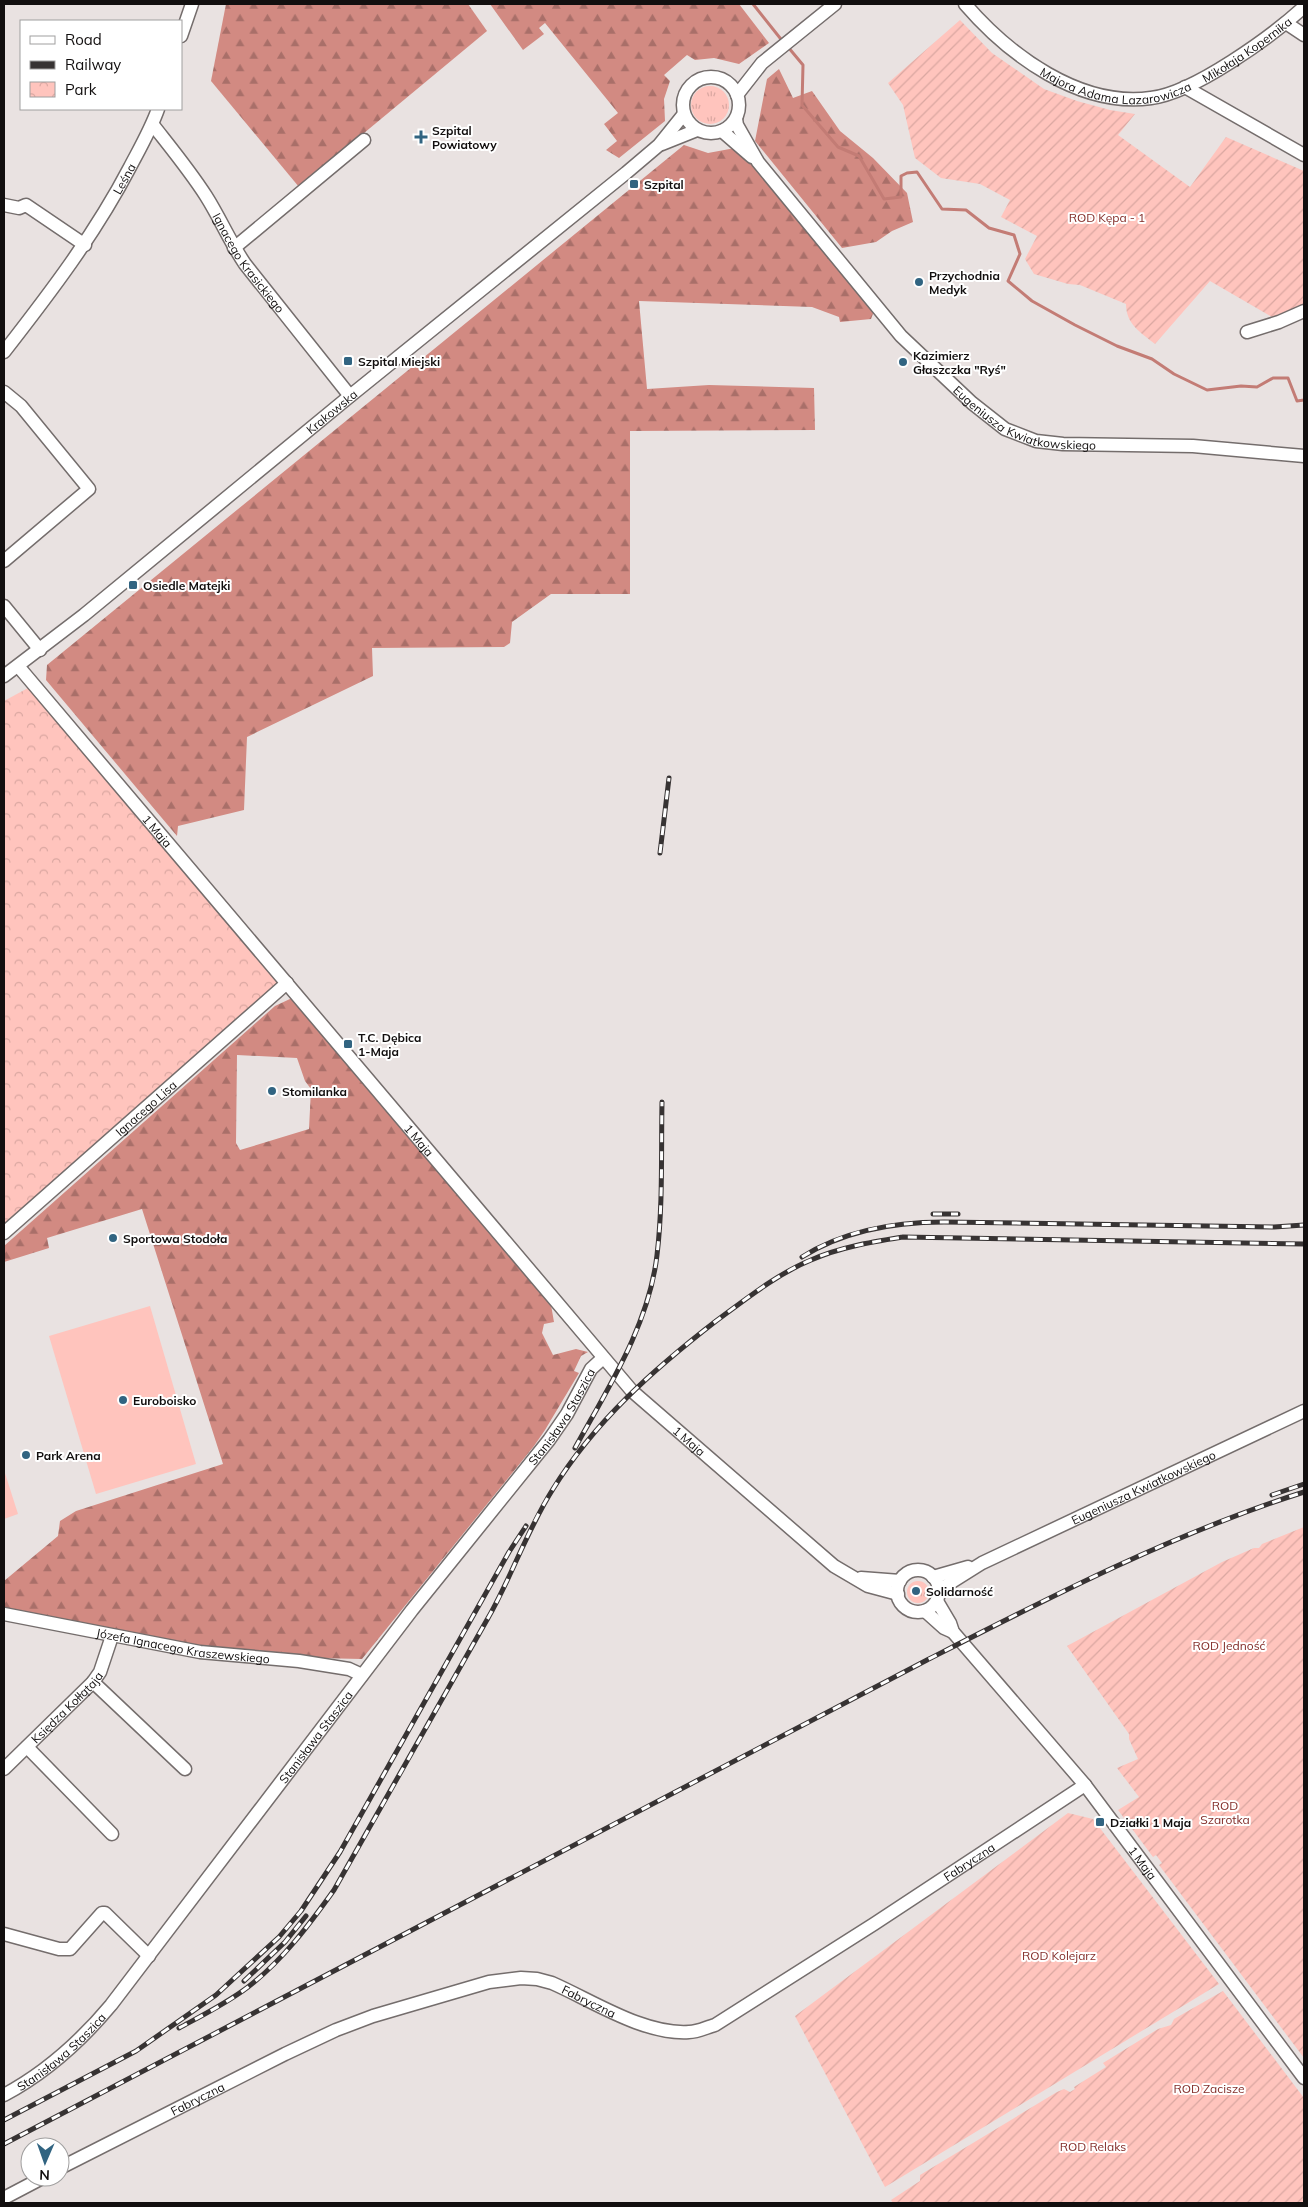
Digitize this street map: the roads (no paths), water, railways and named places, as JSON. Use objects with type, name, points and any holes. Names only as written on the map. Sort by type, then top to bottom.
[{"type":"street","points":[[182,33],[192,4]]},
{"type":"street","points":[[737,95],[746,81],[762,63],[834,5]]},
{"type":"street","name":"Majora Adama Lazarowicza","points":[[970,5],[998,40],[1039,68],[1079,89],[1101,95],[1136,100],[1153,98],[1186,88],[1304,155]]},
{"type":"street","name":"Mikołaja Kopernika","points":[[1186,88],[1228,63],[1286,23],[1304,7]]},
{"type":"street","points":[[1286,23],[1304,35]]},
{"type":"street","points":[[726,81],[737,95],[739,107],[736,119],[729,127],[712,134],[697,130],[690,125],[684,114],[683,100],[692,84],[708,77],[726,81],[762,63]]},
{"type":"street","name":"Leśna","points":[[4,352],[85,245],[111,204],[152,125],[158,110]]},
{"type":"street","name":"Krakowska","points":[[4,676],[40,650],[659,145],[684,114]]},
{"type":"street","name":"Eugeniusza Kwiatkowskiego","points":[[736,119],[758,162]]},
{"type":"street","name":"Ignacego Krasickiego","points":[[152,125],[177,155],[207,197],[234,248],[350,396]]},
{"type":"street","name":"Krakowska","points":[[659,145],[697,130]]},
{"type":"street","name":"Eugeniusza Kwiatkowskiego","points":[[722,131],[758,162],[901,336],[972,404],[1005,429],[1036,441],[1063,444],[1193,446],[1304,456]]},
{"type":"street","points":[[234,248],[364,140]]},
{"type":"street","points":[[4,205],[20,208],[26,206],[85,245]]},
{"type":"street","points":[[1247,332],[1279,322],[1304,311]]},
{"type":"street","points":[[4,392],[21,406],[90,489],[4,561]]},
{"type":"street","points":[[4,606],[40,650]]},
{"type":"street","name":"1 Maja","points":[[18,666],[632,1391],[834,1566],[868,1586],[898,1594]]},
{"type":"street","name":"Ignacego Lisa","points":[[4,1233],[287,983]]},
{"type":"street","name":"Stanisława Staszica","points":[[4,2095],[31,2080],[55,2063],[82,2039],[149,1956],[362,1675],[549,1440],[567,1414],[592,1369],[603,1358]]},
{"type":"street","name":"Eugeniusza Kwiatkowskiego","points":[[933,1577],[982,1563],[1304,1411]]},
{"type":"street","name":"Eugeniusza Kwiatkowskiego","points":[[938,1596],[982,1563]]},
{"type":"street","points":[[916,1570],[928,1573],[933,1577],[938,1596],[925,1611],[915,1612],[906,1608],[898,1594],[900,1581],[909,1572],[916,1570]]},
{"type":"street","name":"1 Maja","points":[[856,1578],[900,1581]]},
{"type":"street","name":"1 Maja","points":[[938,1596],[953,1632],[1085,1785],[1304,2078]]},
{"type":"street","name":"1 Maja","points":[[925,1611],[944,1628],[953,1632]]},
{"type":"street","name":"Józefa Ignacego Kraszewskiego","points":[[4,1614],[200,1652],[299,1661],[349,1669],[362,1675]]},
{"type":"street","name":"Księdza Kołłątaja","points":[[4,1769],[93,1682],[100,1672],[112,1636]]},
{"type":"street","points":[[93,1682],[184,1770]]},
{"type":"street","points":[[27,1747],[112,1834]]},
{"type":"street","name":"Fabryczna","points":[[70,2163],[336,2030],[489,1982],[521,1978],[537,1979],[552,1983],[642,2025],[664,2030],[690,2032],[715,2025],[1085,1785]]},
{"type":"street","points":[[4,1934],[70,1949],[102,1913],[149,1956]]},
{"type":"street","points":[[4,2198],[25,2187]]},
{"type":"waterway","points":[[753,4],[784,43]]},
{"type":"waterway","points":[[788,47],[803,65],[802,105],[838,147],[859,156],[884,199],[901,197],[901,176],[917,172],[942,209],[966,210],[989,228],[1014,235],[1020,254],[1008,281],[1032,301],[1117,346],[1152,359],[1174,374],[1207,390],[1241,386],[1257,387],[1273,378],[1288,378],[1297,401],[1304,400]]},
{"type":"railway","points":[[660,853],[669,778]]},
{"type":"railway","points":[[575,1448],[625,1355],[636,1331],[653,1281],[660,1217],[662,1102]]},
{"type":"railway","points":[[933,1214],[958,1214]]},
{"type":"railway","points":[[802,1257],[835,1240],[870,1229],[925,1222],[1274,1227],[1304,1225]]},
{"type":"railway","points":[[179,2028],[215,2009],[261,1977],[295,1942],[334,1890],[488,1618],[527,1537],[553,1489],[587,1441],[648,1377],[716,1321],[762,1288],[786,1272],[822,1255],[903,1237],[1304,1244]]},
{"type":"railway","points":[[1272,1495],[1304,1484]]},
{"type":"railway","points":[[4,2144],[1019,1613],[1159,1547],[1207,1527],[1304,1492]]},
{"type":"railway","points":[[4,2120],[136,2051],[216,1995],[279,1937],[301,1911],[340,1852],[509,1552],[526,1526]]},
{"type":"railway","points":[[244,1981],[285,1942],[306,1916]]},
{"type":"place","name":"Szpital Powiatowy","points":[[421,137]]},
{"type":"place","name":"Szpital","points":[[634,184]]},
{"type":"place","name":"Przychodnia Medyk","points":[[919,282]]},
{"type":"place","name":"Szpital Miejski","points":[[348,361]]},
{"type":"place","name":"Kazimierz Głaszczka \"Ryś\"","points":[[903,362]]},
{"type":"place","name":"Osiedle Matejki","points":[[133,585]]},
{"type":"place","name":"T.C. Dębica 1-Maja","points":[[348,1044]]},
{"type":"place","name":"Stomilanka","points":[[272,1091]]},
{"type":"place","name":"Sportowa Stodoła","points":[[113,1238]]},
{"type":"place","name":"Euroboisko","points":[[123,1400]]},
{"type":"place","name":"Park Arena","points":[[26,1455]]},
{"type":"place","name":"Solidarność","points":[[916,1591]]},
{"type":"place","name":"Działki 1 Maja","points":[[1100,1822]]},
{"type":"park label","name":"ROD Kępa - 1","points":[[1107,217]]},
{"type":"park label","name":"ROD Jedność","points":[[1229,1645]]},
{"type":"park label","name":"ROD Szarotka","points":[[1225,1812]]},
{"type":"park label","name":"ROD Kolejarz","points":[[1059,1955]]},
{"type":"park label","name":"ROD Zacisze","points":[[1209,2088]]},
{"type":"park label","name":"ROD Relaks","points":[[1093,2146]]}]
